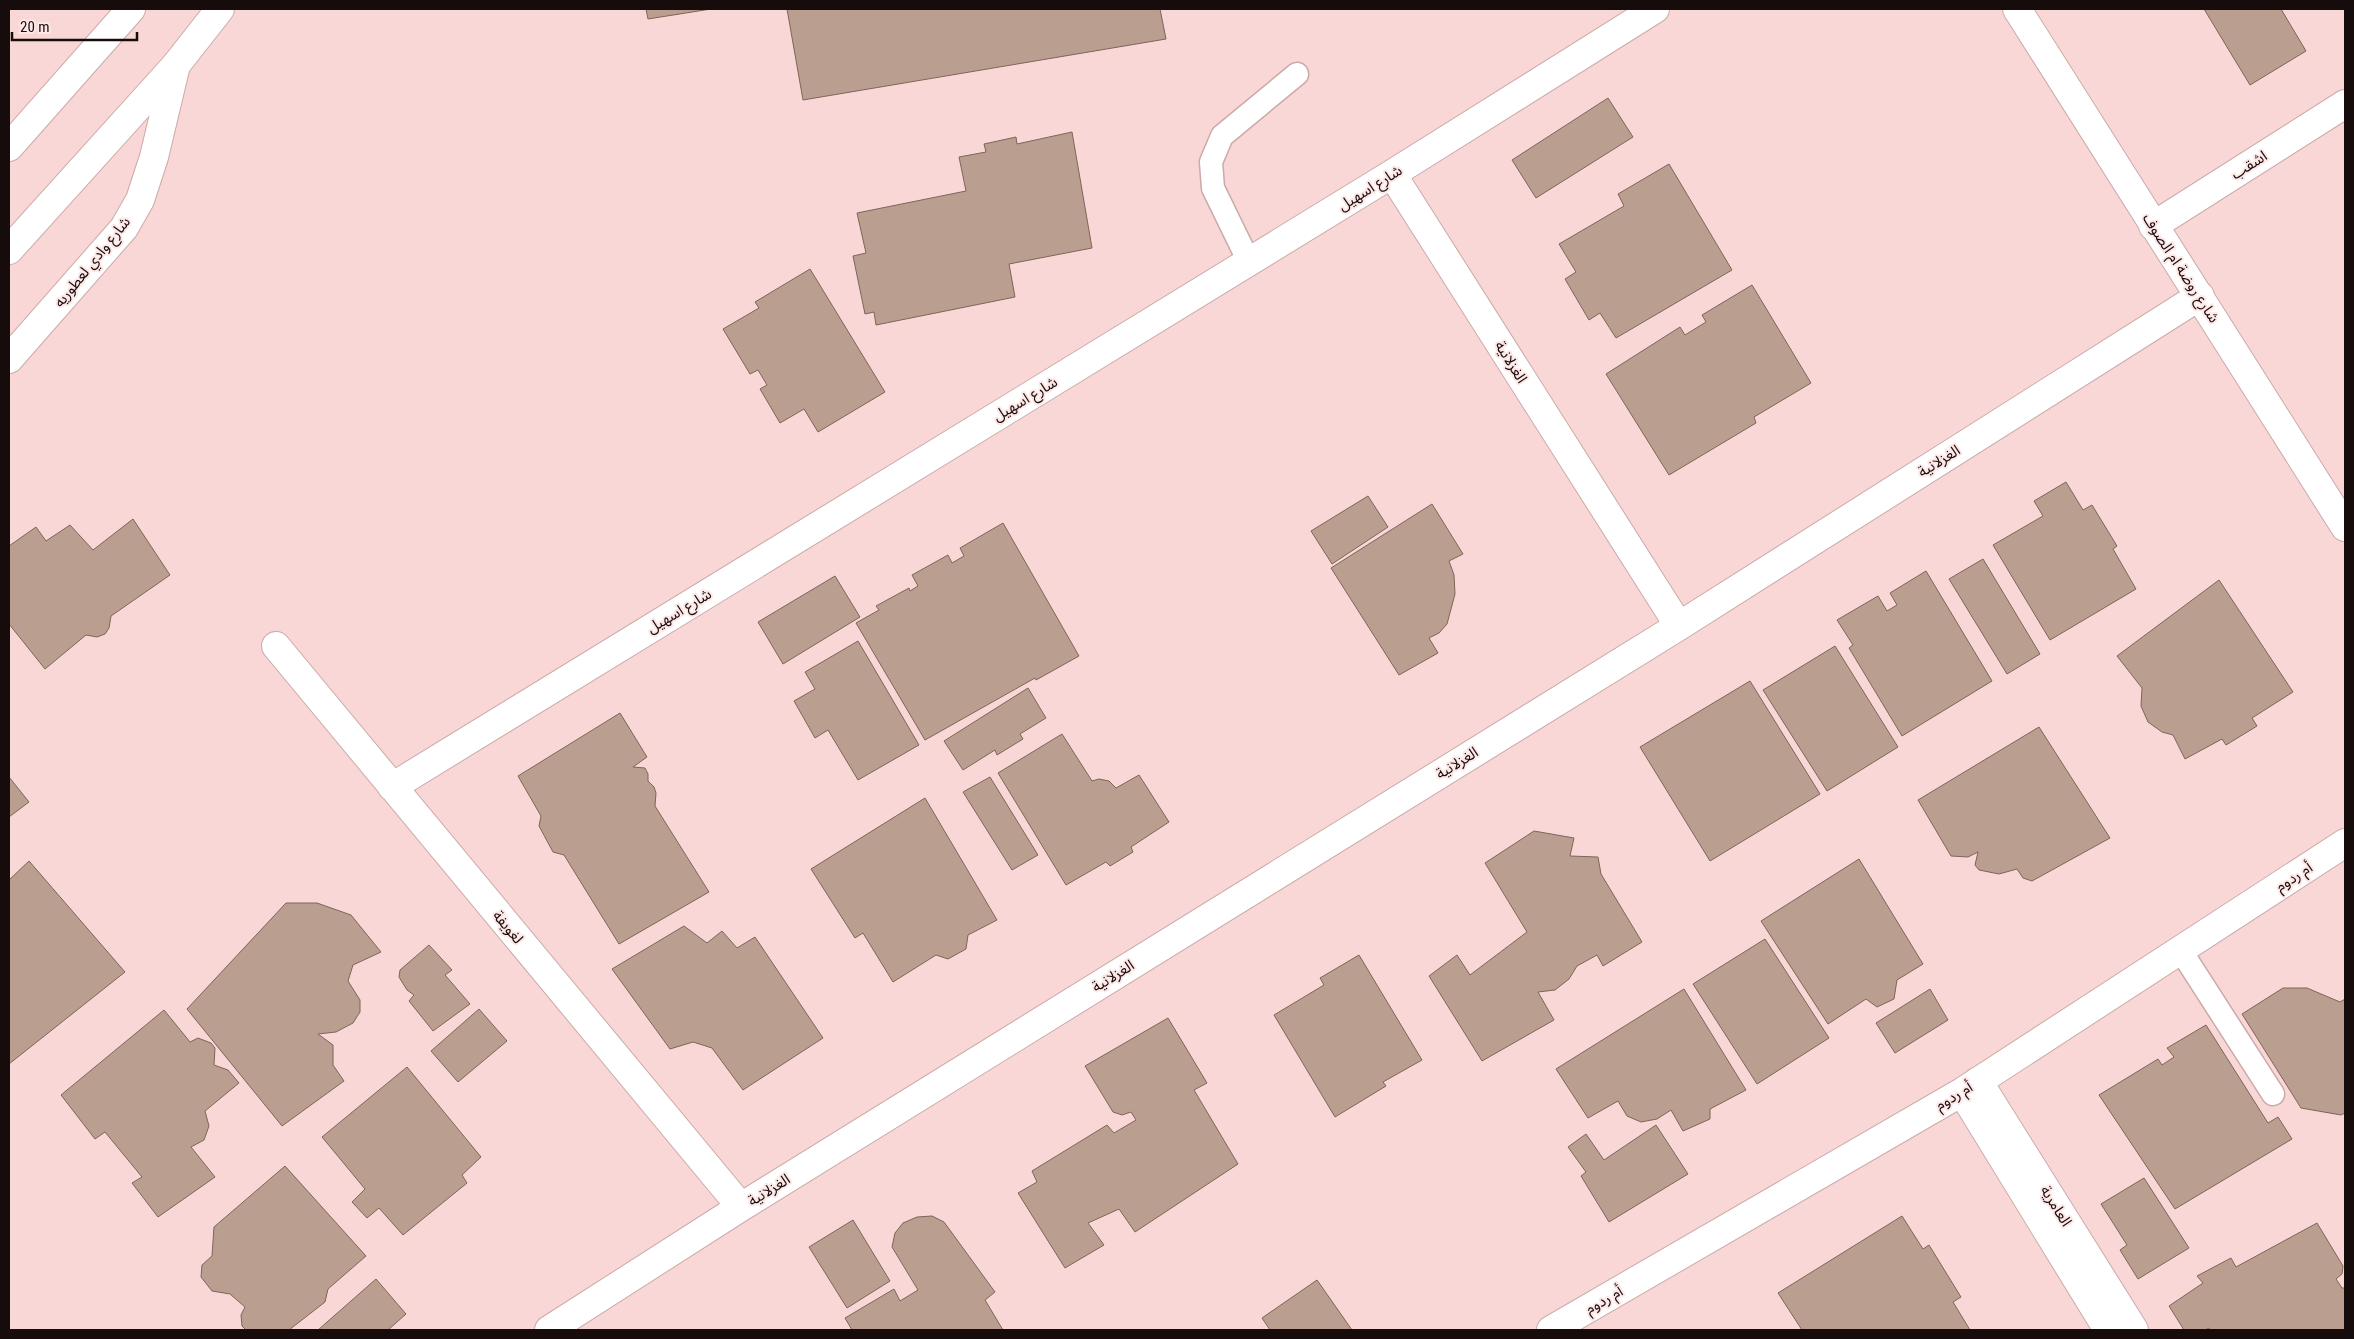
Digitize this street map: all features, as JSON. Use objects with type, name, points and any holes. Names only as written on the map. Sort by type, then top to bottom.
[{"type":"street","points":[[9,148],[131,9]]},
{"type":"street","name":"شارع وادي لعطوريه","points":[[9,250],[176,65],[220,9]]},
{"type":"street","name":"شارع اسهيل","points":[[392,787],[1392,174],[1655,9]]},
{"type":"street","name":"شارع روضة ام الصوف","points":[[2017,9],[2345,527]]},
{"type":"street","name":"شارع وادي لعطوريه","points":[[9,359],[124,228],[140,200],[154,157],[176,65]]},
{"type":"street","name":"اشقب","points":[[2153,226],[2345,104]]},
{"type":"street","name":"الغزلانية","points":[[1392,174],[1679,626]]},
{"type":"street","name":"الغزلانية","points":[[549,1330],[740,1207],[1679,626],[2200,296]]},
{"type":"street","name":"لغويفة","points":[[276,646],[740,1207]]},
{"type":"street","name":"أم ردوم","points":[[1551,1330],[1970,1087],[2345,843]]},
{"type":"street","name":"العامرية","points":[[1970,1087],[2108,1330]]},
{"type":"street","name":"العامرية","points":[[1970,1087],[2134,1330]]},
{"type":"lane","points":[[1249,262],[1213,188],[1211,162],[1222,136],[1297,74]]},
{"type":"lane","points":[[2181,951],[2273,1094]]},
{"type":"building","points":[[646,9],[711,9],[648,19]]},
{"type":"building","points":[[787,9],[1160,9],[1166,39],[803,100]]},
{"type":"building","points":[[2204,9],[2281,9],[2306,51],[2250,85]]},
{"type":"building","points":[[1608,98],[1633,137],[1536,198],[1512,160]]},
{"type":"building","points":[[1072,132],[1092,248],[1009,264],[1015,297],[876,325],[874,312],[865,314],[853,256],[866,253],[857,213],[966,191],[959,157],[986,152],[984,144],[1016,137],[1017,144]]},
{"type":"building","points":[[1669,164],[1732,270],[1616,338],[1600,313],[1589,320],[1565,279],[1576,272],[1559,244],[1624,206],[1618,194]]},
{"type":"building","points":[[810,269],[885,392],[818,432],[804,409],[780,423],[760,389],[767,385],[758,370],[750,374],[723,329],[759,308],[755,302]]},
{"type":"building","points":[[1752,285],[1811,383],[1754,417],[1756,423],[1669,475],[1606,374],[1680,327],[1685,335],[1706,322],[1702,315]]},
{"type":"building","points":[[2066,482],[2083,510],[2092,505],[2117,546],[2113,549],[2136,589],[2050,640],[1993,545],[2043,516],[2034,501]]},
{"type":"building","points":[[1368,496],[1388,527],[1332,564],[1311,531]]},
{"type":"building","points":[[1432,504],[1463,554],[1449,561],[1454,575],[1455,594],[1447,624],[1439,633],[1429,638],[1438,653],[1399,675],[1331,568]]},
{"type":"building","points":[[133,519],[170,575],[111,616],[109,628],[105,634],[97,637],[86,635],[45,669],[9,624],[9,546],[36,527],[46,541],[70,525],[93,550]]},
{"type":"building","points":[[1003,523],[1079,656],[1036,680],[1035,678],[925,740],[856,623],[879,610],[876,606],[909,588],[910,591],[918,586],[912,575],[948,555],[952,563],[964,556],[960,548]]},
{"type":"building","points":[[1983,559],[2040,654],[2007,674],[1949,579]]},
{"type":"building","points":[[1926,571],[1992,681],[1902,736],[1849,648],[1853,645],[1837,620],[1878,596],[1887,611],[1897,605],[1890,593]]},
{"type":"building","points":[[835,576],[860,617],[783,664],[758,622]]},
{"type":"building","points":[[2219,580],[2293,692],[2252,718],[2257,726],[2226,745],[2222,739],[2185,759],[2173,735],[2162,732],[2148,722],[2141,706],[2142,688],[2117,656]]},
{"type":"building","points":[[858,641],[919,745],[858,780],[828,730],[815,738],[794,701],[815,689],[805,672]]},
{"type":"building","points":[[1835,646],[1898,747],[1827,791],[1763,690]]},
{"type":"building","points":[[1750,681],[1820,794],[1710,861],[1640,747]]},
{"type":"building","points":[[1028,688],[1046,718],[1020,734],[1023,739],[997,755],[995,750],[963,770],[944,741]]},
{"type":"building","points":[[620,713],[647,757],[633,767],[645,768],[648,774],[648,781],[654,787],[656,793],[655,806],[709,892],[619,944],[564,855],[553,852],[539,826],[541,816],[518,776]]},
{"type":"building","points":[[2039,727],[2110,838],[2032,881],[2023,878],[2017,869],[1999,874],[1979,870],[1975,865],[1978,852],[1968,857],[1951,856],[1918,800]]},
{"type":"building","points":[[1062,734],[1092,781],[1099,779],[1109,781],[1116,788],[1139,775],[1169,822],[1131,847],[1133,852],[1110,866],[1106,862],[1066,885],[998,773]]},
{"type":"building","points":[[9,777],[29,802],[9,817]]},
{"type":"building","points":[[990,777],[1038,855],[1012,870],[963,792]]},
{"type":"building","points":[[925,798],[997,920],[968,935],[966,949],[948,959],[936,955],[893,982],[863,933],[855,938],[811,869]]},
{"type":"building","points":[[1534,831],[1574,838],[1570,856],[1598,857],[1601,874],[1642,942],[1603,966],[1597,955],[1577,966],[1569,979],[1555,990],[1538,992],[1554,1020],[1482,1061],[1429,976],[1457,955],[1470,975],[1527,932],[1485,863]]},
{"type":"building","points":[[1859,859],[1923,964],[1897,980],[1894,999],[1877,1007],[1866,999],[1828,1024],[1761,921]]},
{"type":"building","points":[[29,861],[125,972],[9,1064],[9,880]]},
{"type":"building","points":[[286,903],[317,903],[351,915],[381,952],[353,965],[348,981],[360,1000],[360,1012],[353,1023],[336,1032],[318,1034],[333,1045],[333,1065],[344,1081],[282,1126],[187,1009]]},
{"type":"building","points":[[684,926],[707,943],[722,931],[737,948],[755,937],[823,1038],[743,1090],[712,1048],[693,1042],[670,1049],[612,969]]},
{"type":"building","points":[[1765,939],[1829,1038],[1757,1084],[1693,984]]},
{"type":"building","points":[[429,945],[452,970],[445,975],[470,1004],[433,1031],[409,1001],[414,995],[407,990],[399,977],[400,970]]},
{"type":"building","points":[[1359,955],[1422,1060],[1383,1082],[1386,1086],[1335,1117],[1274,1015],[1324,985],[1320,978]]},
{"type":"building","points":[[2283,988],[2307,988],[2340,1002],[2345,999],[2345,1113],[2341,1115],[2301,1108],[2242,1014]]},
{"type":"building","points":[[1684,989],[1746,1090],[1710,1109],[1710,1119],[1683,1131],[1671,1110],[1657,1119],[1641,1122],[1627,1116],[1618,1101],[1588,1118],[1556,1069]]},
{"type":"building","points":[[1930,989],[1948,1020],[1895,1053],[1876,1023]]},
{"type":"building","points":[[479,1009],[507,1041],[458,1082],[431,1051]]},
{"type":"building","points":[[164,1010],[190,1042],[198,1038],[211,1043],[215,1048],[214,1065],[228,1070],[239,1083],[205,1111],[209,1126],[204,1140],[191,1147],[215,1177],[158,1217],[132,1183],[142,1177],[105,1132],[95,1139],[61,1095]]},
{"type":"building","points":[[1168,1018],[1207,1083],[1194,1090],[1238,1164],[1135,1232],[1119,1209],[1088,1223],[1104,1245],[1065,1268],[1018,1193],[1037,1182],[1032,1171],[1107,1125],[1114,1133],[1136,1120],[1131,1112],[1122,1115],[1113,1112],[1085,1066]]},
{"type":"building","points":[[2206,1025],[2268,1123],[2278,1117],[2292,1139],[2175,1209],[2099,1095],[2158,1059],[2162,1065],[2174,1057],[2167,1048]]},
{"type":"building","points":[[407,1067],[481,1157],[462,1175],[467,1183],[403,1235],[379,1208],[367,1218],[352,1202],[365,1189],[322,1137]]},
{"type":"building","points":[[1656,1125],[1688,1174],[1609,1222],[1581,1176],[1586,1172],[1568,1147],[1586,1134],[1604,1160]]},
{"type":"building","points":[[285,1166],[366,1256],[328,1289],[325,1302],[289,1330],[246,1330],[242,1326],[241,1315],[245,1307],[230,1294],[212,1291],[201,1277],[202,1265],[212,1256],[214,1227]]},
{"type":"building","points":[[2144,1178],[2189,1248],[2138,1279],[2120,1250],[2127,1245],[2101,1204]]},
{"type":"building","points":[[932,1216],[944,1222],[995,1292],[985,1300],[1003,1330],[852,1330],[845,1318],[894,1289],[900,1301],[918,1290],[892,1247],[895,1233],[903,1223],[917,1217]]},
{"type":"building","points":[[1902,1216],[1923,1249],[1929,1245],[1961,1297],[1953,1302],[1970,1330],[1802,1330],[1778,1293]]},
{"type":"building","points":[[853,1220],[890,1281],[847,1308],[809,1247]]},
{"type":"building","points":[[2317,1223],[2343,1266],[2342,1274],[2336,1279],[2342,1288],[2345,1288],[2345,1330],[2210,1330],[2209,1328],[2205,1330],[2184,1330],[2169,1306],[2203,1283],[2197,1276],[2231,1258],[2236,1267]]},
{"type":"building","points":[[376,1279],[406,1314],[388,1330],[318,1330]]},
{"type":"building","points":[[1317,1280],[1352,1330],[1270,1330],[1262,1318]]}]
